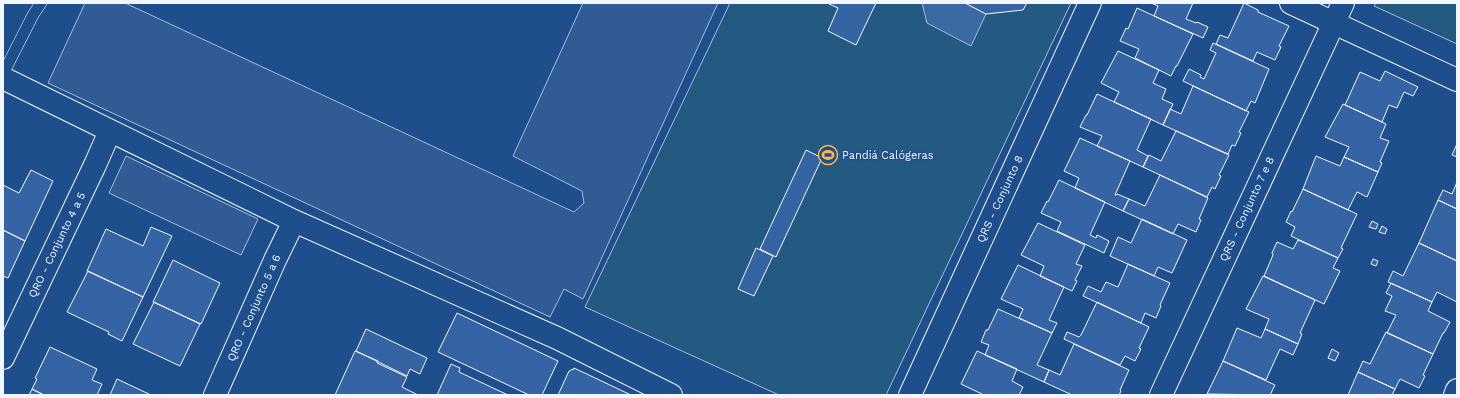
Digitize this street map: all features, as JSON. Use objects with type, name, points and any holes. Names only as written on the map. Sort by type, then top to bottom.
[{"type":"street","name":"QRS - Conjunto 8","points":[[910,395],[1090,3]]},
{"type":"street","points":[[1291,3],[1457,80]]},
{"type":"street","name":"QRS - Conjunto 7 e 8","points":[[1161,395],[1343,3]]},
{"type":"street","points":[[3,78],[294,221],[557,338],[660,393]]},
{"type":"street","name":"QRO - Conjunto 4 a 5","points":[[3,358],[110,131]]},
{"type":"street","name":"QRO - Conjunto 5 a 6","points":[[215,395],[294,221]]},
{"type":"street","points":[[1455,395],[1457,390]]},
{"type":"lane","points":[[3,74],[41,3]]},
{"type":"shaded area","points":[[85,3],[125,3],[574,212],[584,203],[582,191],[513,156],[583,3],[718,3],[583,299],[564,289],[550,317],[48,83]]},
{"type":"shaded area","name":"Pandiá Calógeras","points":[[730,3],[1071,3],[886,395],[779,395],[585,307]]},
{"type":"shaded area","points":[[922,3],[965,3],[986,14],[971,46],[927,23]]},
{"type":"shaded area","points":[[1376,3],[1457,3],[1457,44],[1374,6]]},
{"type":"shaded area","points":[[126,156],[258,219],[241,255],[109,193]]},
{"type":"building","points":[[876,3],[856,45],[828,31],[838,8],[829,4]]},
{"type":"building","points":[[965,3],[1027,3],[1023,10],[986,14]]},
{"type":"building","points":[[1151,3],[1193,3],[1186,19],[1208,27],[1203,38],[1154,16],[1158,6]]},
{"type":"building","points":[[1244,3],[1258,10],[1258,12],[1289,26],[1279,46],[1281,47],[1275,60],[1257,52],[1253,61],[1216,44],[1220,35],[1228,38]]},
{"type":"building","points":[[1137,8],[1193,34],[1171,76],[1135,58],[1139,49],[1120,41],[1126,28],[1128,29]]},
{"type":"building","points":[[1213,43],[1269,69],[1255,103],[1251,101],[1246,111],[1183,81],[1189,69],[1201,75],[1200,77],[1204,79],[1216,53],[1210,50]]},
{"type":"building","points":[[1118,51],[1159,70],[1153,83],[1166,89],[1162,99],[1173,104],[1163,125],[1114,102],[1119,92],[1101,83]]},
{"type":"building","points":[[1385,71],[1418,87],[1413,96],[1404,92],[1397,108],[1389,105],[1382,122],[1345,105],[1360,72],[1380,81]]},
{"type":"building","points":[[1193,86],[1249,112],[1239,132],[1241,133],[1235,146],[1232,145],[1228,154],[1163,125],[1170,109],[1181,114]]},
{"type":"building","points":[[1097,94],[1151,119],[1137,150],[1148,156],[1143,167],[1097,146],[1102,136],[1080,127]]},
{"type":"building","points":[[1343,104],[1386,124],[1380,138],[1389,141],[1380,162],[1382,163],[1378,172],[1344,157],[1349,147],[1325,137]]},
{"type":"building","points":[[1176,131],[1229,155],[1219,175],[1221,176],[1215,189],[1212,187],[1207,197],[1143,167],[1149,155],[1161,161]]},
{"type":"building","points":[[1080,138],[1130,161],[1115,195],[1117,194],[1129,199],[1123,211],[1075,188],[1079,178],[1064,171]]},
{"type":"building","points":[[1457,144],[1457,157],[1452,155]]},
{"type":"building","points":[[806,150],[822,158],[776,257],[760,249]]},
{"type":"building","points":[[1316,156],[1340,166],[1344,157],[1378,172],[1367,197],[1357,192],[1348,210],[1303,189]]},
{"type":"building","points":[[31,170],[53,181],[25,241],[3,230],[3,185],[19,193]]},
{"type":"building","points":[[1160,175],[1208,198],[1199,219],[1201,220],[1196,232],[1178,224],[1173,234],[1123,211],[1129,199],[1145,206]]},
{"type":"building","points":[[1059,180],[1105,202],[1090,235],[1096,238],[1097,235],[1109,241],[1104,253],[1057,231],[1061,222],[1041,213]]},
{"type":"building","points":[[1457,182],[1457,209],[1438,200],[1443,190],[1452,194]]},
{"type":"building","points":[[1303,189],[1357,214],[1341,248],[1343,249],[1338,258],[1291,236],[1295,227],[1286,222]]},
{"type":"building","points":[[1438,200],[1457,209],[1457,261],[1419,243]]},
{"type":"building","points":[[1142,219],[1187,240],[1172,273],[1158,267],[1154,276],[1110,256],[1118,237],[1131,243]]},
{"type":"building","points":[[1372,221],[1378,224],[1376,229],[1369,227]]},
{"type":"building","points":[[1038,223],[1085,245],[1076,264],[1082,266],[1075,280],[1077,281],[1072,291],[1040,276],[1044,266],[1021,255]]},
{"type":"building","points":[[1382,226],[1387,229],[1385,234],[1379,232]]},
{"type":"building","points":[[151,227],[172,236],[143,297],[87,271],[106,229],[143,246]]},
{"type":"building","points":[[3,230],[25,241],[8,278],[3,276]]},
{"type":"building","points":[[1298,240],[1338,258],[1333,268],[1340,271],[1324,304],[1264,276],[1277,242],[1293,249]]},
{"type":"building","points":[[1419,243],[1457,261],[1457,302],[1437,292],[1432,302],[1388,282],[1393,271],[1403,276]]},
{"type":"building","points":[[756,248],[773,256],[754,296],[738,289]]},
{"type":"building","points":[[1373,259],[1378,261],[1376,266],[1371,264]]},
{"type":"building","points":[[173,260],[220,283],[201,324],[153,302]]},
{"type":"building","points":[[1128,264],[1170,283],[1156,318],[1145,313],[1141,323],[1083,296],[1088,286],[1101,292],[1106,282],[1118,287]]},
{"type":"building","points":[[1018,265],[1064,287],[1049,320],[1057,323],[1052,333],[1019,318],[1023,309],[1001,299]]},
{"type":"building","points":[[88,271],[143,297],[122,341],[108,334],[109,332],[67,312]]},
{"type":"building","points":[[1263,276],[1315,300],[1300,333],[1302,334],[1298,344],[1265,329],[1269,319],[1246,309]]},
{"type":"building","points":[[1391,283],[1432,302],[1428,311],[1450,322],[1433,354],[1387,333],[1396,315],[1385,311],[1392,296],[1386,293]]},
{"type":"building","points":[[154,302],[200,324],[180,366],[133,344]]},
{"type":"building","points":[[1097,302],[1149,327],[1139,348],[1141,349],[1135,361],[1125,356],[1120,365],[1064,339],[1067,332],[1079,337],[1081,335]]},
{"type":"building","points":[[998,309],[1052,333],[1037,365],[1049,370],[1044,382],[985,355],[989,345],[981,342]]},
{"type":"building","points":[[457,313],[558,361],[542,395],[529,395],[438,352]]},
{"type":"building","points":[[1237,328],[1261,338],[1265,329],[1298,344],[1293,355],[1280,349],[1266,380],[1223,361]]},
{"type":"building","points":[[366,329],[427,358],[420,374],[410,369],[407,376],[356,351]]},
{"type":"building","points":[[1386,332],[1433,354],[1423,375],[1425,376],[1419,388],[1400,379],[1395,389],[1358,372],[1363,361],[1370,364]]},
{"type":"building","points":[[1074,344],[1129,370],[1119,395],[1072,395],[1044,382],[1049,370],[1060,375]]},
{"type":"building","points":[[50,347],[97,369],[92,380],[102,384],[97,395],[44,395],[32,389],[37,379],[35,378]]},
{"type":"building","points":[[1332,349],[1339,353],[1335,361],[1328,358]]},
{"type":"building","points":[[355,351],[378,361],[377,363],[407,377],[402,387],[418,395],[335,395]]},
{"type":"building","points":[[977,351],[1017,369],[1012,381],[1023,387],[1019,395],[984,395],[961,384]]},
{"type":"building","points":[[1223,361],[1275,385],[1270,395],[1207,394]]},
{"type":"building","points":[[451,364],[460,368],[459,372],[508,395],[437,395]]},
{"type":"building","points":[[574,368],[631,395],[558,395],[569,371],[572,369],[573,370]]},
{"type":"building","points":[[1358,372],[1395,389],[1392,395],[1348,395]]},
{"type":"building","points":[[117,379],[151,395],[110,395]]},
{"type":"building","points":[[32,389],[44,395],[29,395]]},
{"type":"place","name":"Pandiá Calógeras","points":[[828,155]]}]
